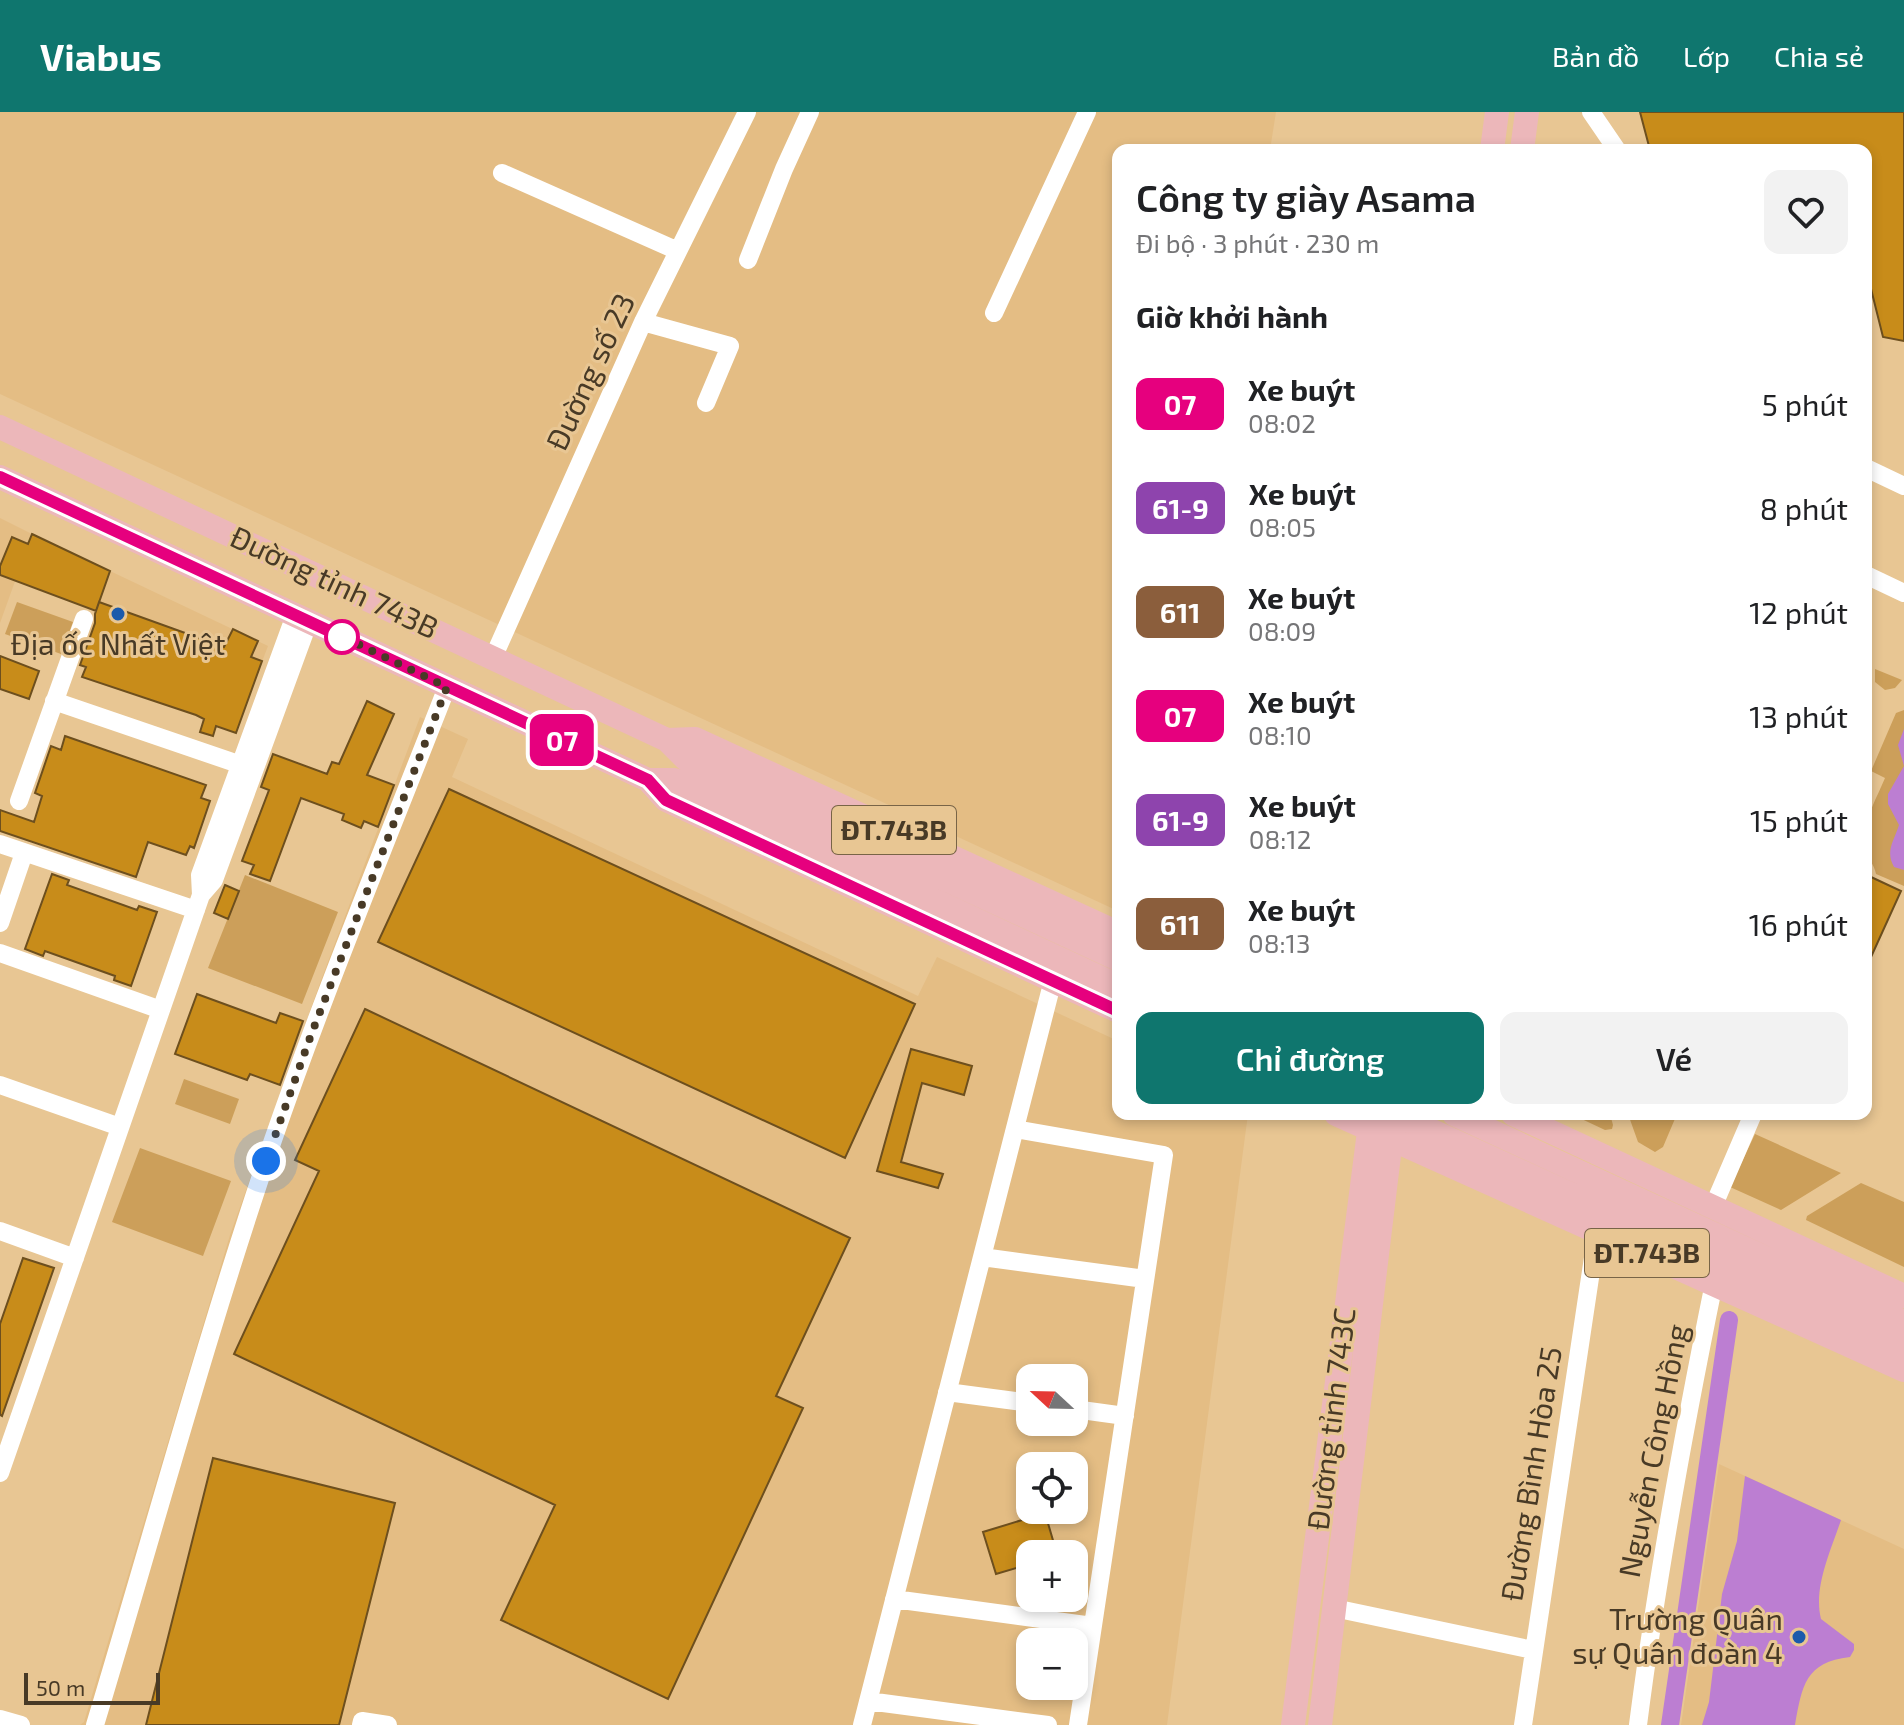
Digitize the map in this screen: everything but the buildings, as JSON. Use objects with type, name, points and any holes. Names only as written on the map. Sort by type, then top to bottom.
[{"type":"main road","points":[[1493,144],[1497,112]]},
{"type":"main road","points":[[1523,144],[1527,112]]},
{"type":"main road","name":"Đường tỉnh 743B","points":[[0,427],[667,740],[714,785]]},
{"type":"main road","name":"Đường tỉnh 743B","points":[[0,477],[648,780],[666,800],[1112,1008]]},
{"type":"main road","name":"Đường tỉnh 743B","points":[[667,740],[695,739],[1112,930]]},
{"type":"main road","name":"Đường tỉnh 743B","points":[[648,780],[714,785]]},
{"type":"main road","name":"ĐT.743B","points":[[714,785],[1112,956]]},
{"type":"main road","name":"ĐT.743B","points":[[714,785],[1112,983]]},
{"type":"main road","name":"ĐT.743B","points":[[1355,1120],[1377,1127],[1904,1370]]},
{"type":"main road","name":"ĐT.743B","points":[[1408,1120],[1904,1347]]},
{"type":"main road","name":"ĐT.743B","points":[[1467,1120],[1904,1322]]},
{"type":"main road","name":"ĐT.743B","points":[[1526,1120],[1904,1296]]},
{"type":"main road","name":"Đường tỉnh 743C","points":[[1293,1725],[1377,1127]]},
{"type":"main road","name":"Đường tỉnh 743C","points":[[1320,1725],[1337,1583],[1377,1127]]},
{"type":"main road","points":[[1312,1579],[1337,1583]]},
{"type":"street","name":"Đường số 23","points":[[493,658],[643,322],[747,112]]},
{"type":"street","points":[[748,260],[810,112]]},
{"type":"street","points":[[994,313],[1087,112]]},
{"type":"street","points":[[1591,112],[1613,144]]},
{"type":"street","points":[[502,173],[678,251]]},
{"type":"street","points":[[643,322],[730,346],[706,403]]},
{"type":"street","points":[[1872,471],[1904,486]]},
{"type":"street","points":[[1872,578],[1904,593]]},
{"type":"street","points":[[0,1473],[199,902],[200,875],[248,767],[302,618]]},
{"type":"street","points":[[19,801],[84,619]]},
{"type":"street","points":[[95,1725],[199,1372],[265,1165],[311,1035],[447,687]]},
{"type":"street","points":[[54,701],[248,767]]},
{"type":"street","points":[[0,844],[199,902]]},
{"type":"street","points":[[0,923],[24,853]]},
{"type":"street","points":[[0,953],[161,1010]]},
{"type":"street","points":[[862,1725],[1053,980]]},
{"type":"street","points":[[0,1085],[120,1127]]},
{"type":"street","points":[[1713,1207],[1750,1120]]},
{"type":"street","points":[[1015,1129],[1164,1155],[1078,1725]]},
{"type":"street","points":[[0,1231],[75,1258]]},
{"type":"street","name":"Đường Bình Hòa 25","points":[[1523,1725],[1597,1231]]},
{"type":"street","points":[[982,1257],[1145,1279]]},
{"type":"street","name":"Nguyễn Công Hồng","points":[[1638,1725],[1652,1614],[1714,1283]]},
{"type":"street","points":[[947,1392],[1016,1401]]},
{"type":"street","points":[[1088,1411],[1125,1416]]},
{"type":"street","points":[[894,1599],[1093,1626]]},
{"type":"street","points":[[1334,1608],[1533,1650]]},
{"type":"street","points":[[868,1701],[1048,1725]]},
{"type":"street","points":[[0,1719],[21,1725]]},
{"type":"street","points":[[361,1725],[362,1721],[388,1725]]},
{"type":"shaded area","points":[[0,112],[1276,112],[1271,144],[1112,144],[1112,908],[0,394]]},
{"type":"shaded area","points":[[0,518],[32,534],[0,623]]},
{"type":"shaded area","points":[[110,571],[268,646],[249,696],[86,639]]},
{"type":"shaded area","points":[[17,602],[73,622],[61,654],[5,634]]},
{"type":"shaded area","points":[[1875,669],[1902,680],[1895,688],[1885,690],[1875,682]]},
{"type":"shaded area","points":[[1904,710],[1904,886],[1876,874],[1872,863],[1872,808],[1885,778],[1872,769],[1896,713]]},
{"type":"shaded area","points":[[420,717],[468,739],[452,777],[918,996],[937,957],[1112,1038],[1112,1120],[1247,1120],[1167,1725],[80,1725],[84,1722],[230,1235]]},
{"type":"shaded area","points":[[1904,729],[1904,766],[1898,745]]},
{"type":"shaded area","points":[[1904,766],[1904,870],[1894,867],[1891,861],[1891,846],[1899,825],[1888,804],[1888,794]]},
{"type":"shaded area","points":[[245,875],[338,912],[302,1004],[208,968]]},
{"type":"shaded area","points":[[184,1079],[239,1099],[230,1124],[175,1104]]},
{"type":"shaded area","points":[[1584,1120],[1612,1120],[1612,1129],[1605,1130]]},
{"type":"shaded area","points":[[1630,1120],[1674,1120],[1663,1147],[1655,1152],[1638,1142]]},
{"type":"shaded area","points":[[1755,1134],[1841,1173],[1781,1210],[1730,1187]]},
{"type":"shaded area","points":[[140,1148],[231,1181],[203,1256],[112,1222]]},
{"type":"shaded area","points":[[1861,1183],[1904,1202],[1904,1267],[1806,1220],[1807,1216]]},
{"type":"shaded area","name":"Trường Quân sự Quân đoàn 4","points":[[1719,1464],[1904,1549],[1904,1725],[1681,1725]]},
{"type":"shaded area","points":[[1745,1476],[1841,1520],[1824,1569],[1819,1607],[1821,1619],[1854,1644],[1854,1650],[1850,1657],[1823,1664],[1808,1678],[1795,1725],[1702,1725],[1709,1702],[1722,1594],[1737,1541]]},
{"type":"waterway","points":[[1670,1725],[1729,1320]]},
{"type":"bus line","name":"07","points":[[0,477],[648,780],[666,800],[1112,1008]]},
{"type":"place","name":"Địa ốc Nhất Việt","points":[[118,614]]},
{"type":"place","name":"Trường Quân sự Quân đoàn 4","points":[[1799,1637]]},
{"type":"route","points":[[266,1161],[311,1035],[447,687],[337,634],[342,637]]}]
